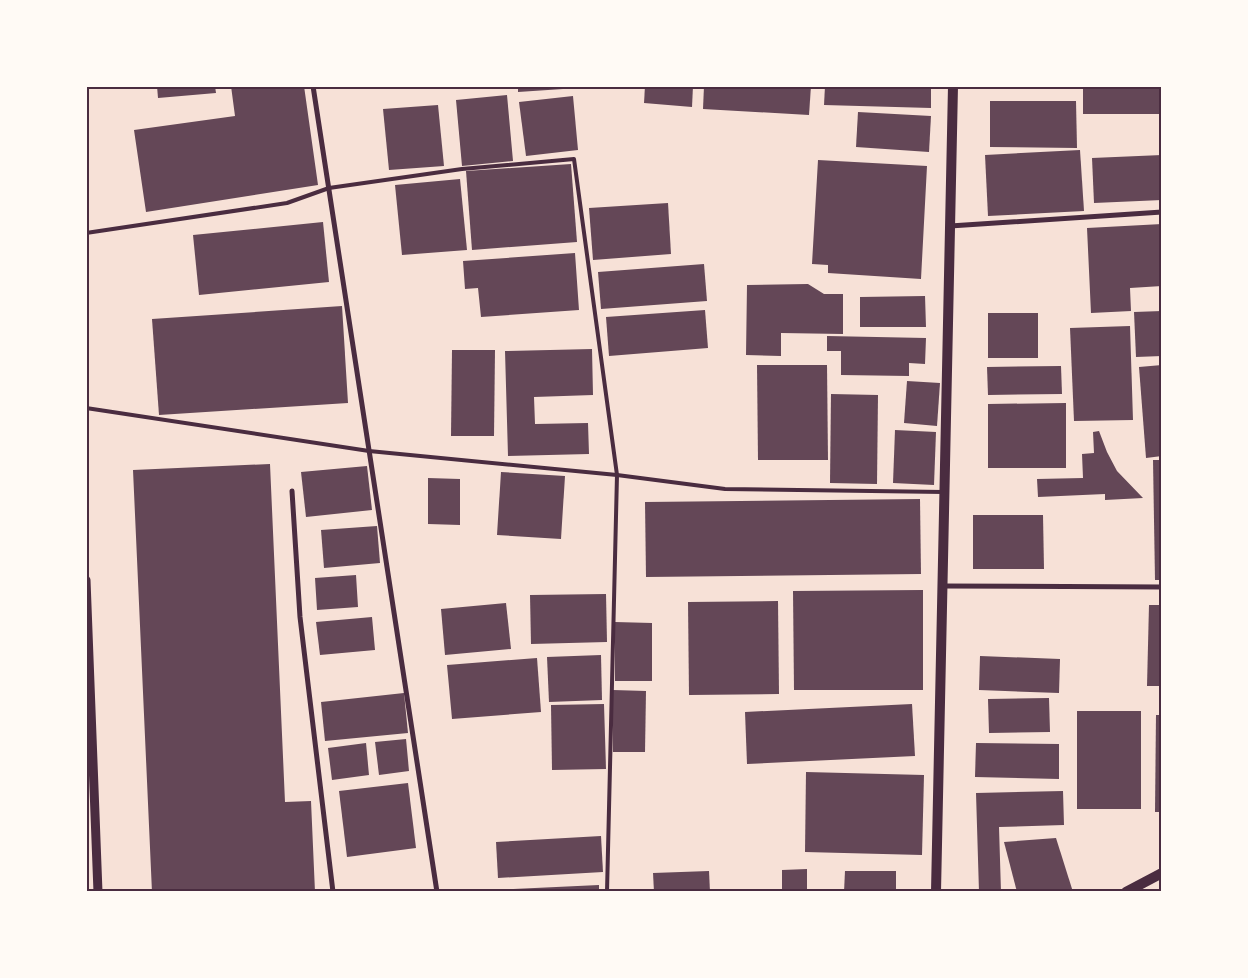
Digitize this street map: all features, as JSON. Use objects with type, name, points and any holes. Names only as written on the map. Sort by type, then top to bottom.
[{"type":"main road","points":[[936,892],[953,86]]},
{"type":"main road","points":[[1126,892],[1162,873]]},
{"type":"street","points":[[313,86],[438,892]]},
{"type":"street","points":[[950,226],[1162,212]]},
{"type":"street","points":[[292,491],[300,617],[333,892]]},
{"type":"street","points":[[86,580],[98,892]]},
{"type":"street","points":[[942,586],[1162,587]]},
{"type":"lane","points":[[86,233],[287,203],[329,188],[462,169],[574,159],[617,475],[607,892]]},
{"type":"lane","points":[[86,408],[369,451],[617,475],[725,489],[944,492]]},
{"type":"building","points":[[157,86],[215,86],[216,93],[158,98]]},
{"type":"building","points":[[231,86],[304,86],[318,185],[146,212],[134,130],[235,116]]},
{"type":"building","points":[[518,86],[578,86],[578,88],[518,92]]},
{"type":"building","points":[[645,86],[693,86],[692,107],[644,103]]},
{"type":"building","points":[[704,86],[811,86],[809,115],[703,109]]},
{"type":"building","points":[[825,86],[931,86],[931,108],[824,105]]},
{"type":"building","points":[[1083,86],[1162,86],[1162,114],[1083,114]]},
{"type":"building","points":[[507,95],[513,161],[462,166],[456,100]]},
{"type":"building","points":[[573,96],[578,150],[526,156],[519,102]]},
{"type":"building","points":[[990,101],[1076,101],[1077,148],[990,147]]},
{"type":"building","points":[[438,105],[444,166],[389,170],[383,109]]},
{"type":"building","points":[[858,112],[931,116],[929,152],[856,147]]},
{"type":"building","points":[[1080,150],[1084,211],[988,216],[985,155]]},
{"type":"building","points":[[1162,155],[1162,200],[1094,203],[1092,158]]},
{"type":"building","points":[[818,160],[927,166],[921,279],[828,273],[828,265],[812,264]]},
{"type":"building","points":[[571,164],[577,242],[472,250],[466,171]]},
{"type":"building","points":[[460,179],[467,250],[402,255],[395,185]]},
{"type":"building","points":[[668,203],[671,254],[593,260],[589,208]]},
{"type":"building","points":[[323,222],[329,282],[199,295],[193,235]]},
{"type":"building","points":[[1162,224],[1162,286],[1130,288],[1131,311],[1091,313],[1087,228]]},
{"type":"building","points":[[575,253],[579,310],[481,317],[478,288],[465,289],[463,261]]},
{"type":"building","points":[[704,264],[707,301],[601,309],[598,272]]},
{"type":"building","points":[[808,284],[824,294],[843,294],[843,334],[781,333],[781,356],[746,355],[747,285]]},
{"type":"building","points":[[925,296],[926,327],[860,327],[860,297]]},
{"type":"building","points":[[342,306],[348,403],[159,415],[152,319]]},
{"type":"building","points":[[705,310],[708,348],[609,356],[606,317]]},
{"type":"building","points":[[1162,311],[1162,356],[1136,357],[1134,312]]},
{"type":"building","points":[[988,313],[1038,313],[1038,358],[988,358]]},
{"type":"building","points":[[1130,326],[1133,420],[1074,421],[1070,328]]},
{"type":"building","points":[[827,336],[926,338],[925,364],[909,363],[909,376],[841,375],[841,351],[827,351]]},
{"type":"building","points":[[592,349],[593,395],[534,397],[535,424],[588,423],[589,454],[508,456],[505,351]]},
{"type":"building","points":[[452,350],[495,350],[494,436],[451,436]]},
{"type":"building","points":[[757,365],[827,365],[828,460],[758,460]]},
{"type":"building","points":[[1162,365],[1162,456],[1146,458],[1139,367]]},
{"type":"building","points":[[1061,366],[1062,394],[988,395],[987,367]]},
{"type":"building","points":[[907,381],[940,383],[937,426],[904,423]]},
{"type":"building","points":[[831,394],[878,395],[877,484],[830,483]]},
{"type":"building","points":[[1066,403],[1066,468],[988,468],[988,404]]},
{"type":"building","points":[[895,430],[936,432],[934,485],[893,483]]},
{"type":"building","points":[[1099,431],[1117,471],[1143,498],[1105,500],[1105,494],[1038,497],[1037,479],[1083,478],[1082,454],[1094,453],[1093,432]]},
{"type":"building","points":[[1153,460],[1162,460],[1162,580],[1155,580]]},
{"type":"building","points":[[270,464],[285,802],[311,801],[315,892],[152,892],[133,470]]},
{"type":"building","points":[[367,466],[372,510],[306,517],[301,472]]},
{"type":"building","points":[[501,472],[565,476],[561,539],[497,535]]},
{"type":"building","points":[[428,478],[460,479],[460,525],[428,524]]},
{"type":"building","points":[[920,499],[921,574],[646,577],[645,502]]},
{"type":"building","points":[[973,515],[1043,515],[1044,569],[973,569]]},
{"type":"building","points":[[377,526],[380,563],[324,568],[321,530]]},
{"type":"building","points":[[356,575],[358,607],[317,610],[315,578]]},
{"type":"building","points":[[923,590],[923,690],[794,690],[793,591]]},
{"type":"building","points":[[606,594],[607,642],[531,644],[530,595]]},
{"type":"building","points":[[778,601],[779,694],[689,695],[688,602]]},
{"type":"building","points":[[506,603],[511,649],[445,655],[441,609]]},
{"type":"building","points":[[1149,605],[1162,605],[1162,686],[1147,686]]},
{"type":"building","points":[[372,617],[375,650],[320,655],[316,622]]},
{"type":"building","points":[[615,622],[652,623],[652,681],[615,681]]},
{"type":"building","points":[[601,655],[602,700],[549,702],[547,657]]},
{"type":"building","points":[[980,656],[1060,659],[1059,693],[979,690]]},
{"type":"building","points":[[537,658],[541,712],[452,719],[447,665]]},
{"type":"building","points":[[613,690],[646,691],[645,752],[613,752]]},
{"type":"building","points":[[404,693],[408,733],[325,741],[321,702]]},
{"type":"building","points":[[1049,698],[1050,732],[989,733],[988,699]]},
{"type":"building","points":[[604,704],[606,769],[552,770],[551,705]]},
{"type":"building","points":[[912,704],[915,756],[747,764],[745,712]]},
{"type":"building","points":[[1077,711],[1141,711],[1141,809],[1077,809]]},
{"type":"building","points":[[1156,715],[1162,715],[1162,812],[1155,812]]},
{"type":"building","points":[[406,739],[409,771],[379,775],[375,742]]},
{"type":"building","points":[[366,743],[369,775],[332,780],[328,748]]},
{"type":"building","points":[[976,743],[1059,744],[1059,779],[975,777]]},
{"type":"building","points":[[806,772],[924,775],[922,855],[805,852]]},
{"type":"building","points":[[408,783],[416,848],[347,857],[339,791]]},
{"type":"building","points":[[1063,791],[1064,825],[999,827],[1001,892],[979,892],[976,793]]},
{"type":"building","points":[[601,836],[603,872],[498,878],[496,842]]},
{"type":"building","points":[[1056,838],[1073,892],[1017,892],[1004,842]]},
{"type":"building","points":[[807,869],[807,892],[782,892],[782,870]]},
{"type":"building","points":[[709,871],[710,892],[654,892],[653,873]]},
{"type":"building","points":[[845,871],[896,871],[896,892],[844,892]]},
{"type":"building","points":[[599,885],[599,892],[492,892],[492,890]]},
{"type":"building","points":[[772,889],[772,892],[739,892],[739,890]]}]
